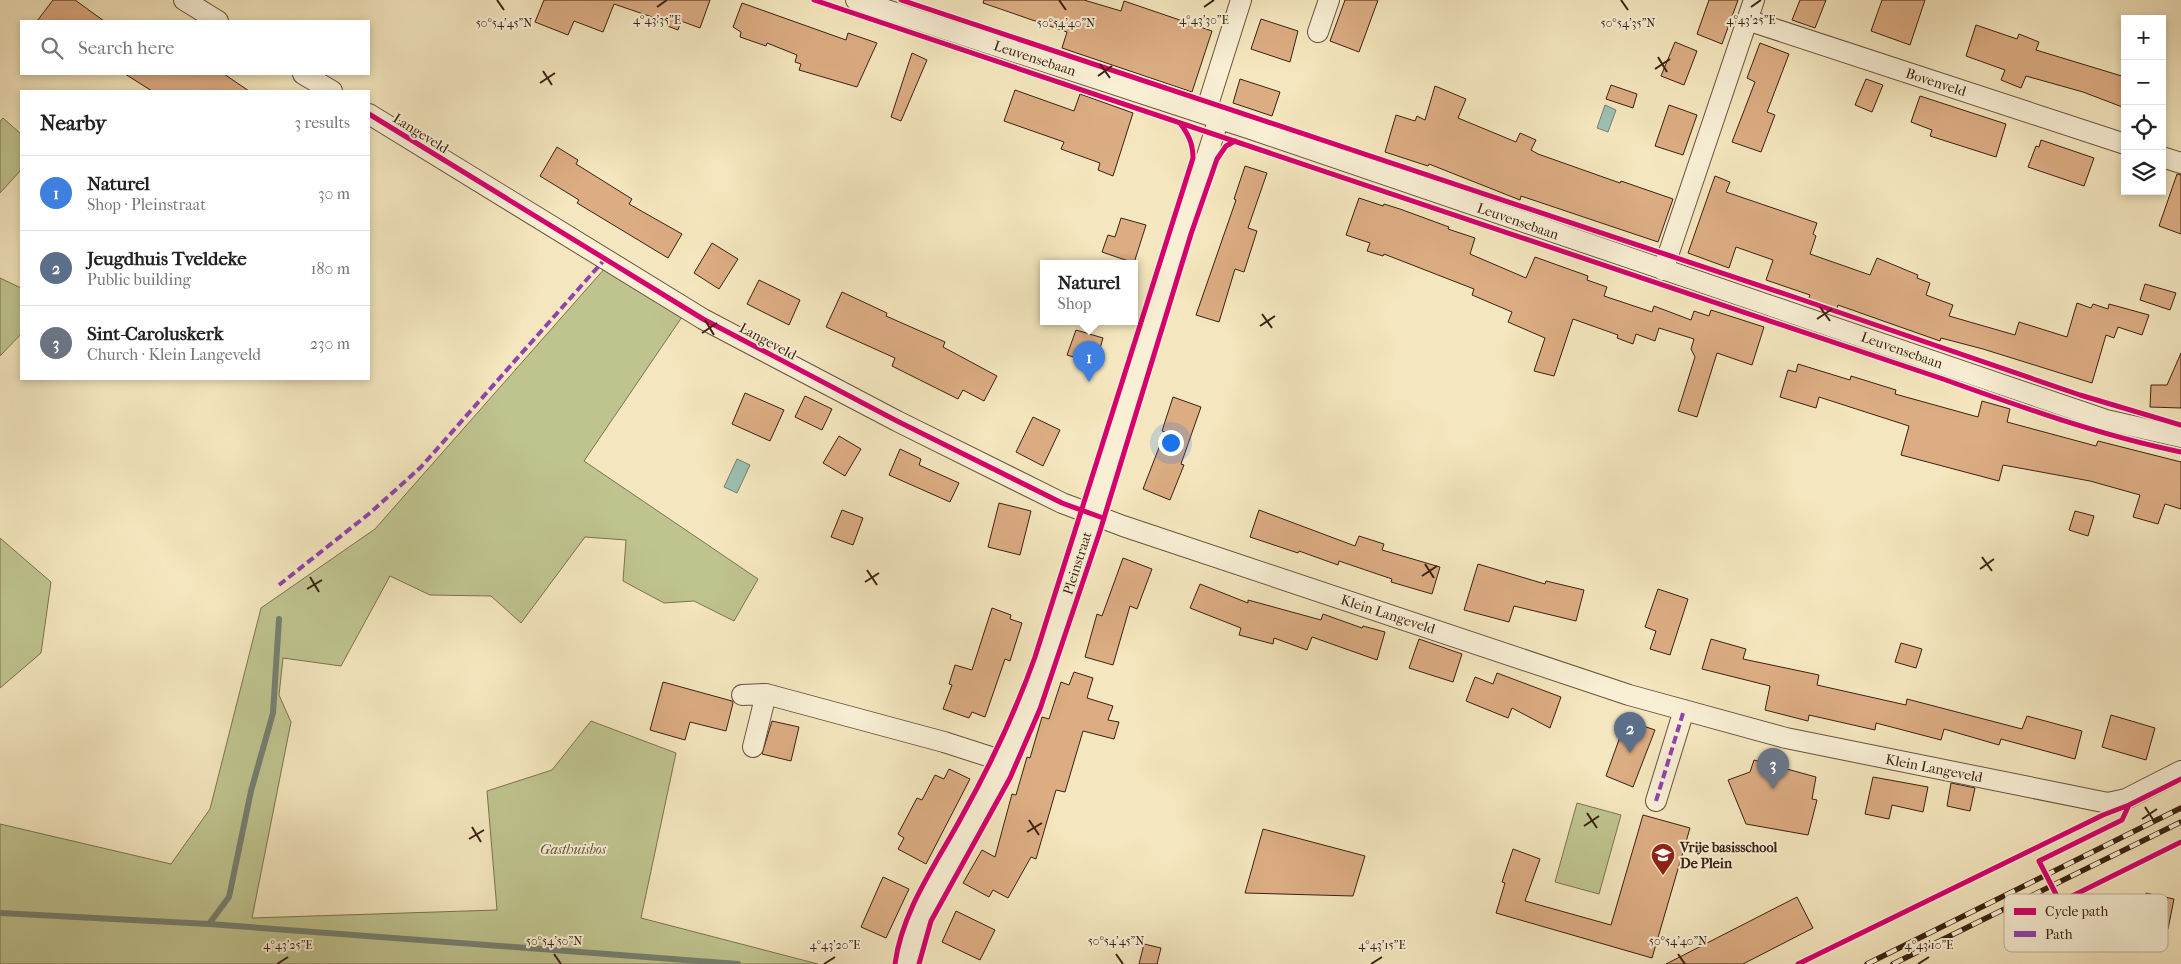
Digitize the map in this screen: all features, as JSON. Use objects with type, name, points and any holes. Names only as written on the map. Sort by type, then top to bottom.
[{"type":"street","points":[[184,0],[216,20]]},
{"type":"street","name":"Leuvensebaan","points":[[856,0],[1212,116],[2106,420],[2181,437]]},
{"type":"street","name":"Pleinstraat","points":[[907,964],[911,943],[922,911],[1003,761],[1025,714],[1093,515],[1212,116],[1240,0]]},
{"type":"street","points":[[1318,32],[1329,0]]},
{"type":"street","points":[[1663,270],[1754,0]]},
{"type":"street","name":"Bovenveld","points":[[1747,20],[2121,143]]},
{"type":"street","points":[[305,75],[330,90]]},
{"type":"street","name":"Langeveld","points":[[370,115],[703,320],[1062,503],[1093,515]]},
{"type":"street","points":[[2166,158],[2181,163]]},
{"type":"street","name":"Klein Langeveld","points":[[1093,515],[1630,695],[1786,738],[2102,802],[2126,799],[2181,770]]},
{"type":"street","points":[[753,746],[766,694]]},
{"type":"street","points":[[742,695],[766,694],[802,712],[944,742],[1003,761]]},
{"type":"street","points":[[1656,801],[1684,710]]},
{"type":"green space","points":[[3,118],[20,133],[20,171],[0,193],[0,121]]},
{"type":"green space","name":"Gasthuisbos","points":[[606,267],[682,317],[584,461],[758,579],[734,621],[694,601],[664,603],[623,581],[626,540],[585,537],[521,623],[491,596],[430,595],[390,576],[341,666],[283,658],[279,695],[291,722],[252,918],[497,910],[487,791],[552,770],[591,721],[676,753],[641,918],[818,964],[0,964],[0,824],[171,864],[210,809],[261,608],[375,529]]},
{"type":"green space","points":[[0,278],[20,288],[20,335],[0,356]]},
{"type":"green space","points":[[0,538],[51,582],[41,653],[0,688]]},
{"type":"green space","points":[[1577,803],[1621,815],[1599,894],[1555,882]]},
{"type":"shaded area","points":[[1605,105],[1616,110],[1608,132],[1597,128]]},
{"type":"shaded area","points":[[737,459],[750,465],[737,493],[724,487]]},
{"type":"building","points":[[53,0],[75,0],[103,20],[38,20]]},
{"type":"building","points":[[544,0],[710,0],[700,28],[681,21],[678,30],[657,22],[658,19],[614,4],[603,32],[574,21],[568,35],[535,22]]},
{"type":"building","points":[[984,0],[1084,0],[1121,11],[1124,1],[1212,31],[1192,92],[1062,48],[1067,32],[983,3]]},
{"type":"building","points":[[1345,0],[1378,0],[1359,52],[1330,41]]},
{"type":"building","points":[[1709,0],[1738,0],[1722,44],[1697,34]]},
{"type":"building","points":[[1800,0],[1826,0],[1815,28],[1792,20]]},
{"type":"building","points":[[1882,0],[1925,0],[1910,45],[1871,31]]},
{"type":"building","points":[[742,3],[846,40],[848,33],[877,43],[857,87],[799,70],[801,64],[795,62],[797,55],[767,43],[766,46],[740,37],[741,32],[733,27]]},
{"type":"building","points":[[1261,19],[1298,31],[1290,62],[1251,49]]},
{"type":"building","points":[[1976,25],[2017,39],[2019,34],[2039,42],[2036,50],[2121,76],[2121,106],[2083,92],[2026,76],[2021,88],[2001,80],[2005,70],[1966,56]]},
{"type":"building","points":[[1675,42],[1697,51],[1684,85],[1661,76]]},
{"type":"building","points":[[1760,43],[1789,54],[1767,112],[1775,115],[1761,152],[1732,142],[1755,82],[1747,78]]},
{"type":"building","points":[[912,53],[927,60],[901,121],[891,117]]},
{"type":"building","points":[[127,75],[225,75],[248,90],[150,90]]},
{"type":"building","points":[[1240,79],[1280,92],[1272,116],[1233,103]]},
{"type":"building","points":[[1866,79],[1883,85],[1872,112],[1855,105]]},
{"type":"building","points":[[1611,85],[1637,94],[1633,108],[1606,99]]},
{"type":"building","points":[[1435,86],[1466,99],[1458,118],[1516,142],[1520,133],[1536,140],[1531,150],[1538,154],[1620,183],[1621,181],[1673,199],[1658,242],[1521,196],[1520,200],[1429,164],[1428,166],[1385,152],[1396,115],[1415,121],[1417,116],[1425,120]]},
{"type":"building","points":[[1015,90],[1074,111],[1080,94],[1133,113],[1113,176],[1098,170],[1100,163],[1061,149],[1064,142],[1004,121]]},
{"type":"building","points":[[1920,96],[2006,124],[1996,157],[1930,136],[1932,130],[1911,122]]},
{"type":"building","points":[[1669,105],[1697,115],[1683,155],[1655,146]]},
{"type":"building","points":[[2041,140],[2094,158],[2084,186],[2028,167],[2036,146],[2039,147]]},
{"type":"building","points":[[557,147],[578,160],[576,164],[632,199],[629,204],[682,234],[668,258],[577,203],[579,200],[540,176]]},
{"type":"building","points":[[1245,166],[1267,173],[1248,228],[1257,231],[1244,272],[1235,269],[1219,322],[1196,315],[1236,200],[1234,199]]},
{"type":"building","points":[[2177,174],[2181,175],[2181,234],[2159,226]]},
{"type":"building","points":[[1715,176],[1730,182],[1726,192],[1817,223],[1813,234],[1816,236],[1810,254],[1870,275],[1877,258],[1918,275],[1917,278],[1930,283],[1926,295],[1953,305],[1949,316],[2015,335],[2019,322],[2067,337],[2077,303],[2091,308],[2093,304],[2108,309],[2109,304],[2149,315],[2142,335],[2118,327],[2114,338],[2106,335],[2092,383],[1983,349],[1941,338],[1940,341],[1838,305],[1836,311],[1808,301],[1810,295],[1766,280],[1773,260],[1736,247],[1729,268],[1688,253]]},
{"type":"building","points":[[1359,198],[1383,206],[1384,204],[1400,209],[1475,238],[1470,254],[1526,278],[1535,257],[1588,276],[1587,280],[1607,287],[1604,296],[1652,312],[1654,306],[1691,320],[1694,311],[1709,316],[1711,310],[1764,327],[1752,365],[1717,353],[1697,417],[1678,411],[1695,357],[1691,349],[1694,339],[1659,328],[1655,341],[1636,334],[1633,344],[1617,338],[1618,335],[1573,319],[1554,376],[1534,371],[1545,338],[1508,322],[1512,312],[1472,295],[1474,289],[1384,254],[1383,256],[1367,251],[1370,243],[1346,235]]},
{"type":"building","points":[[1121,218],[1146,225],[1135,260],[1125,260],[1102,252],[1108,235],[1115,237]]},
{"type":"building","points":[[712,243],[738,259],[719,289],[694,273]]},
{"type":"building","points":[[759,280],[800,300],[789,325],[747,304]]},
{"type":"building","points":[[2145,284],[2176,293],[2170,310],[2140,300]]},
{"type":"building","points":[[842,292],[887,313],[886,316],[945,342],[943,347],[997,376],[984,401],[963,390],[958,399],[892,366],[895,358],[826,327]]},
{"type":"building","points":[[1076,330],[1103,338],[1097,359],[1084,356],[1083,360],[1067,355]]},
{"type":"building","points":[[2181,353],[2181,408],[2150,407],[2151,385],[2167,385]]},
{"type":"building","points":[[1798,364],[1850,380],[1851,376],[1896,390],[1895,394],[1978,417],[1982,401],[2010,409],[2007,422],[2096,446],[2098,441],[2181,462],[2181,509],[2165,504],[2158,524],[2133,517],[2140,495],[2090,481],[2003,465],[1999,481],[1901,455],[1909,426],[1819,397],[1816,408],[1780,397],[1788,370],[1796,372]]},
{"type":"building","points":[[745,393],[784,410],[770,441],[732,424]]},
{"type":"building","points":[[805,396],[832,409],[822,430],[795,417]]},
{"type":"building","points":[[1173,397],[1201,407],[1181,464],[1184,465],[1170,500],[1143,489],[1165,432],[1162,431]]},
{"type":"building","points":[[1033,417],[1060,430],[1043,466],[1016,452]]},
{"type":"building","points":[[839,436],[861,449],[845,476],[823,463]]},
{"type":"building","points":[[900,449],[921,459],[919,465],[959,483],[950,502],[889,475]]},
{"type":"building","points":[[999,503],[1031,511],[1020,555],[988,547]]},
{"type":"building","points":[[842,510],[863,518],[853,545],[831,537]]},
{"type":"building","points":[[1259,510],[1355,546],[1359,536],[1384,544],[1382,550],[1440,567],[1432,594],[1391,582],[1392,579],[1339,561],[1338,565],[1299,551],[1298,553],[1250,537]]},
{"type":"building","points":[[2075,511],[2094,516],[2088,536],[2069,530]]},
{"type":"building","points":[[1123,558],[1152,569],[1137,609],[1130,606],[1113,665],[1085,657],[1097,614],[1102,616]]},
{"type":"building","points":[[1478,564],[1545,584],[1546,581],[1584,590],[1576,621],[1514,606],[1509,622],[1464,610]]},
{"type":"building","points":[[1200,584],[1248,603],[1248,600],[1321,620],[1323,614],[1362,628],[1363,626],[1385,632],[1377,660],[1312,637],[1307,650],[1274,638],[1273,644],[1239,635],[1241,628],[1190,608]]},
{"type":"building","points":[[1658,589],[1688,599],[1670,655],[1650,649],[1656,631],[1645,627]]},
{"type":"building","points":[[992,608],[1011,615],[1010,619],[1022,623],[1010,661],[1005,659],[985,717],[972,712],[969,718],[943,709],[952,685],[949,684],[955,665],[972,670]]},
{"type":"building","points":[[1419,639],[1462,654],[1453,682],[1409,668]]},
{"type":"building","points":[[1711,639],[1746,649],[1743,659],[1819,675],[1817,685],[1906,705],[1907,699],[2022,729],[2027,716],[2082,731],[2075,759],[2001,739],[1999,745],[1944,729],[1941,740],[1876,723],[1875,730],[1809,715],[1808,721],[1765,710],[1770,686],[1702,669]]},
{"type":"building","points":[[1901,643],[1922,649],[1916,668],[1895,662]]},
{"type":"building","points":[[1074,672],[1093,678],[1087,698],[1113,706],[1108,720],[1119,722],[1114,739],[1083,731],[1065,792],[1056,790],[1036,859],[1031,857],[1008,898],[993,890],[989,897],[963,883],[982,850],[995,857],[1012,794],[1016,795],[1027,757],[1030,758],[1042,717],[1049,719],[1061,682],[1069,685]]},
{"type":"building","points":[[1497,673],[1561,697],[1550,728],[1512,708],[1508,718],[1466,701],[1475,677],[1493,684]]},
{"type":"building","points":[[663,682],[732,701],[726,731],[690,722],[685,740],[650,730]]},
{"type":"building","points":[[2111,715],[2155,728],[2146,760],[2102,747]]},
{"type":"building","points":[[1626,720],[1655,730],[1633,787],[1606,776]]},
{"type":"building","points":[[772,721],[799,727],[791,761],[762,754]]},
{"type":"building","points":[[1754,760],[1816,777],[1812,799],[1817,800],[1808,835],[1746,824],[1728,780],[1750,772]]},
{"type":"building","points":[[949,769],[970,779],[926,864],[898,849],[904,838],[898,834],[917,798],[922,800],[935,775],[944,779]]},
{"type":"building","points":[[1873,777],[1928,787],[1923,812],[1892,805],[1889,819],[1865,814]]},
{"type":"building","points":[[1951,783],[1975,788],[1970,811],[1947,806]]},
{"type":"building","name":"Vrije basisschool De Plein","points":[[1643,815],[1690,828],[1652,958],[1496,913],[1505,883],[1502,882],[1513,849],[1540,859],[1525,901],[1611,925]]},
{"type":"building","points":[[1263,829],[1365,856],[1353,896],[1245,893]]},
{"type":"building","points":[[883,877],[909,889],[886,938],[861,927]]},
{"type":"building","name":"Vrije basisschool De Plein","points":[[1797,897],[1813,928],[1743,964],[1666,964]]},
{"type":"building","points":[[2168,898],[2174,899],[2168,929]]},
{"type":"building","points":[[956,911],[995,930],[980,960],[942,942]]},
{"type":"building","points":[[1144,944],[1161,948],[1157,964],[1139,964]]},
{"type":"waterway","points":[[0,913],[209,924],[229,897],[251,791],[273,713],[279,619]]},
{"type":"waterway","points":[[209,924],[738,964]]},
{"type":"railway","points":[[2008,894],[2181,808]]},
{"type":"railway","points":[[2035,894],[2181,822]]},
{"type":"railway","points":[[1867,964],[2004,896]]},
{"type":"railway","points":[[1893,964],[2004,909]]},
{"type":"marked path","points":[[279,585],[370,513],[421,467],[605,259]]},
{"type":"marked path","points":[[1656,801],[1684,710]]},
{"type":"cycle path","points":[[814,0],[2031,410],[2090,429],[2181,452]]},
{"type":"cycle path","points":[[901,0],[1800,299],[2080,395],[2181,425]]},
{"type":"cycle path","points":[[370,115],[703,319],[897,421],[1062,503],[1103,518]]},
{"type":"cycle path","points":[[895,964],[899,944],[913,906],[993,758],[1035,657],[1193,158],[1190,139],[1180,123]]},
{"type":"cycle path","points":[[919,964],[931,921],[1010,778],[1040,709],[1100,531],[1191,234],[1217,159],[1226,146],[1235,141]]},
{"type":"cycle path","points":[[1798,964],[2103,815],[2129,805],[2181,779]]},
{"type":"cycle path","points":[[2056,894],[2039,861],[2122,820],[2129,805]]},
{"type":"cycle path","points":[[2076,894],[2181,842]]},
{"type":"place","name":"Naturel","points":[[1089,382]]},
{"type":"place","name":"Jeugdhuis Tveldeke","points":[[1630,753]]},
{"type":"place","name":"Sint-Caroluskerk","points":[[1773,789]]},
{"type":"place","name":"Vrije basisschool De Plein","points":[[1663,876]]}]
